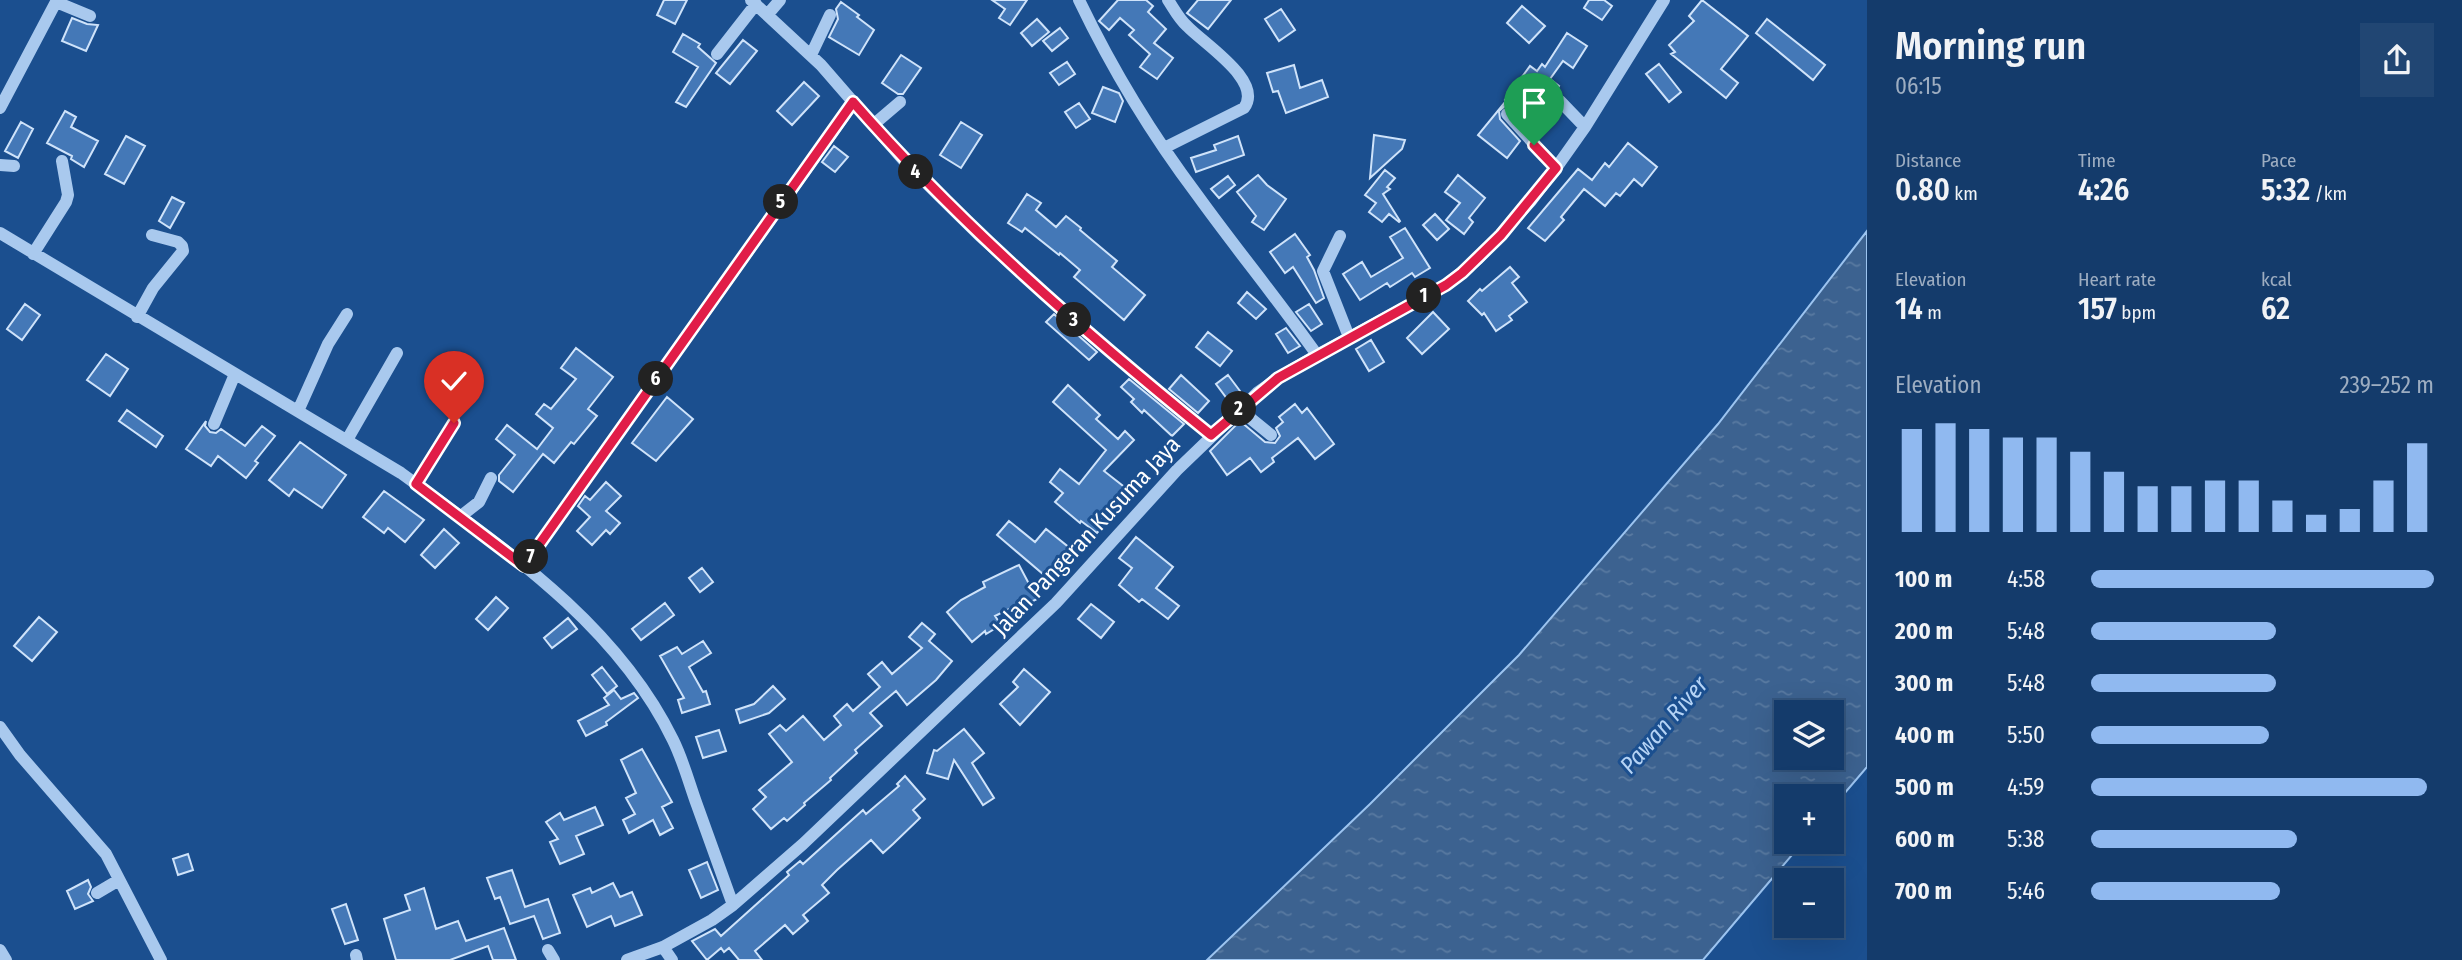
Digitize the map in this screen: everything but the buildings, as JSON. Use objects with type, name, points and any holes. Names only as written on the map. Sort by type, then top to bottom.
[{"type":"street","points":[[768,14],[780,0]]},
{"type":"street","points":[[1079,0],[1118,77],[1164,148],[1317,355]]},
{"type":"street","points":[[1164,148],[1244,108],[1250,101],[1243,78],[1185,25],[1168,0]]},
{"type":"street","name":"Jalan Pangeran Kusuma Jaya","points":[[627,960],[647,957],[712,920],[803,844],[1056,603],[1211,435],[1239,409],[1278,378],[1446,285],[1462,273],[1501,235],[1556,168],[1585,127],[1664,0]]},
{"type":"street","points":[[0,108],[57,1],[90,16]]},
{"type":"street","points":[[717,54],[754,2],[811,55],[908,164],[979,235],[1089,334],[1211,435]]},
{"type":"street","points":[[811,55],[830,15]]},
{"type":"street","points":[[1560,101],[1585,127]]},
{"type":"street","points":[[524,566],[853,102]]},
{"type":"street","points":[[873,125],[900,102]]},
{"type":"street","points":[[1507,114],[1556,168]]},
{"type":"street","points":[[33,254],[60,213],[68,195],[62,161]]},
{"type":"street","points":[[0,165],[14,166]]},
{"type":"street","points":[[0,233],[416,484],[524,566],[591,625],[633,674],[673,741],[733,905]]},
{"type":"street","points":[[137,317],[153,288],[183,251],[178,242],[152,235]]},
{"type":"street","points":[[1340,236],[1323,271],[1349,337]]},
{"type":"street","points":[[298,411],[328,344],[347,314]]},
{"type":"street","points":[[347,440],[397,353]]},
{"type":"street","points":[[214,424],[235,374]]},
{"type":"street","points":[[1239,409],[1271,435]]},
{"type":"street","points":[[416,484],[454,423]]},
{"type":"street","points":[[461,516],[479,502],[491,478]]},
{"type":"street","points":[[0,727],[20,755],[106,854],[161,960]]},
{"type":"street","points":[[97,892],[119,880]]},
{"type":"street","points":[[663,947],[672,960]]},
{"type":"street","points":[[0,950],[6,960]]},
{"type":"water","name":"Pawan River","points":[[1867,231],[1867,767],[1844,794],[1844,784],[1774,784],[1774,854],[1793,854],[1781,868],[1774,868],[1774,876],[1703,960],[1207,960],[1370,804],[1519,655],[1718,424]]},
{"type":"route","points":[[454,423],[416,484],[524,566],[853,102],[908,164],[979,235],[1089,334],[1211,435],[1257,393],[1278,378],[1446,285],[1479,258],[1531,201],[1556,168],[1534,145]]}]
